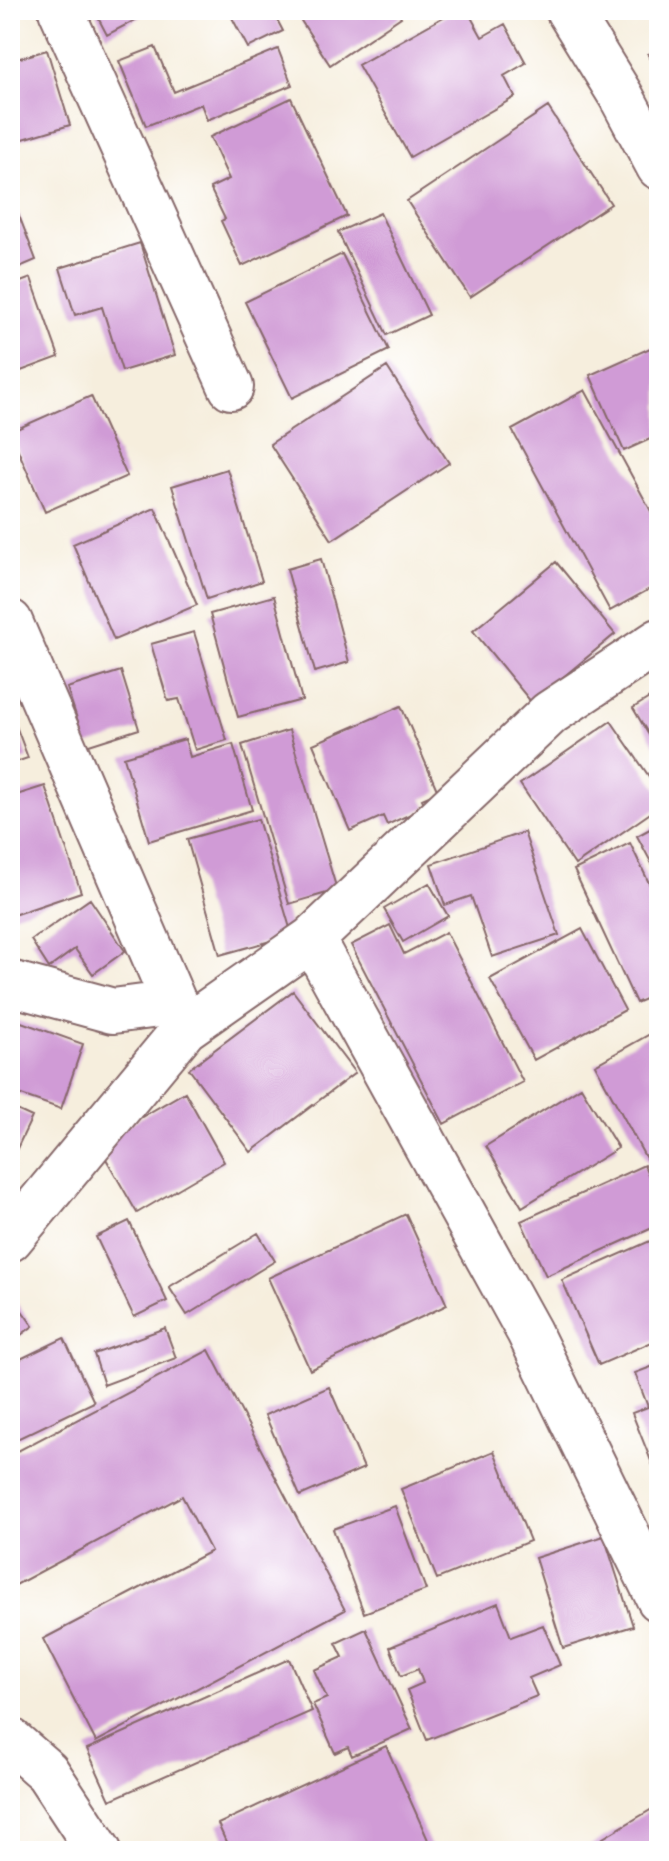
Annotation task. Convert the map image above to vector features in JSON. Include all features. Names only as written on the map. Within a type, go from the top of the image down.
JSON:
[{"type":"street","points":[[61,10],[231,387]]},
{"type":"street","points":[[568,10],[621,96],[659,167]]},
{"type":"street","points":[[10,622],[180,1016]]},
{"type":"street","points":[[10,1239],[180,1016],[312,939],[550,713],[659,641]]},
{"type":"street","points":[[312,939],[529,1332],[659,1599]]},
{"type":"street","points":[[10,983],[113,1011],[180,1016]]},
{"type":"street","points":[[10,1740],[47,1772],[99,1851]]},
{"type":"building","points":[[94,10],[138,10],[141,17],[107,35]]},
{"type":"building","points":[[228,10],[272,10],[283,31],[248,48]]},
{"type":"building","points":[[294,10],[396,10],[401,17],[330,65]]},
{"type":"building","points":[[456,10],[467,10],[482,37],[505,24],[526,63],[504,76],[515,97],[410,157],[358,65]]},
{"type":"building","points":[[155,47],[174,92],[278,49],[292,85],[207,120],[201,104],[146,126],[119,61]]},
{"type":"building","points":[[47,50],[70,125],[10,143],[10,61]]},
{"type":"building","points":[[659,50],[659,81],[648,54]]},
{"type":"building","points":[[291,98],[347,216],[242,266],[210,188],[229,179],[210,137]]},
{"type":"building","points":[[548,107],[611,204],[470,297],[407,201]]},
{"type":"building","points":[[10,192],[36,260],[10,271]]},
{"type":"building","points":[[380,213],[429,315],[387,335],[338,232]]},
{"type":"building","points":[[140,243],[175,355],[122,371],[102,307],[75,315],[60,268]]},
{"type":"building","points":[[342,254],[389,350],[292,398],[245,302]]},
{"type":"building","points":[[31,278],[59,357],[10,375],[10,286]]},
{"type":"building","points":[[659,344],[659,435],[624,451],[590,375]]},
{"type":"building","points":[[387,367],[449,463],[332,540],[270,444]]},
{"type":"building","points":[[585,390],[659,526],[659,584],[610,611],[512,430]]},
{"type":"building","points":[[91,396],[127,476],[45,512],[10,432]]},
{"type":"building","points":[[227,469],[262,581],[207,599],[172,486]]},
{"type":"building","points":[[155,508],[197,605],[114,640],[73,544]]},
{"type":"building","points":[[321,559],[349,662],[315,672],[287,569]]},
{"type":"building","points":[[556,562],[615,634],[532,703],[473,631]]},
{"type":"building","points":[[274,596],[302,700],[238,717],[210,614]]},
{"type":"building","points":[[194,632],[227,740],[195,750],[179,699],[168,701],[151,644]]},
{"type":"building","points":[[121,671],[139,729],[86,746],[67,688]]},
{"type":"building","points":[[659,692],[659,752],[633,708]]},
{"type":"building","points":[[401,706],[438,792],[422,799],[426,807],[387,825],[383,816],[350,831],[313,744]]},
{"type":"building","points":[[10,710],[28,758],[10,764]]},
{"type":"building","points":[[611,721],[659,791],[659,807],[575,865],[520,784]]},
{"type":"building","points":[[289,730],[337,890],[289,904],[242,745]]},
{"type":"building","points":[[185,739],[190,757],[233,744],[252,810],[149,841],[124,757]]},
{"type":"building","points":[[45,786],[81,892],[10,916],[10,797]]},
{"type":"building","points":[[258,819],[292,935],[220,955],[187,839]]},
{"type":"building","points":[[659,824],[659,877],[637,836]]},
{"type":"building","points":[[524,832],[559,935],[492,957],[471,896],[445,905],[431,864]]},
{"type":"building","points":[[630,843],[659,904],[659,993],[636,1003],[574,870]]},
{"type":"building","points":[[429,883],[448,916],[403,942],[384,909]]},
{"type":"building","points":[[90,899],[125,951],[93,974],[75,949],[49,968],[31,940]]},
{"type":"building","points":[[390,925],[404,954],[446,932],[523,1082],[444,1124],[351,945]]},
{"type":"building","points":[[582,929],[625,1010],[534,1060],[490,979]]},
{"type":"building","points":[[293,991],[355,1073],[251,1152],[189,1069]]},
{"type":"building","points":[[10,1018],[83,1044],[61,1109],[10,1091]]},
{"type":"building","points":[[659,1029],[659,1173],[655,1175],[595,1065]]},
{"type":"building","points":[[581,1087],[618,1148],[522,1207],[486,1146]]},
{"type":"building","points":[[185,1092],[224,1162],[137,1213],[97,1143]]},
{"type":"building","points":[[10,1107],[32,1117],[10,1163]]},
{"type":"building","points":[[644,1165],[659,1199],[659,1225],[546,1276],[521,1221]]},
{"type":"building","points":[[406,1214],[447,1305],[310,1370],[268,1278]]},
{"type":"building","points":[[129,1221],[167,1301],[134,1317],[96,1237]]},
{"type":"building","points":[[258,1233],[275,1261],[187,1315],[169,1287]]},
{"type":"building","points":[[659,1237],[659,1339],[599,1365],[562,1280]]},
{"type":"building","points":[[10,1294],[33,1326],[10,1343]]},
{"type":"building","points":[[165,1328],[176,1358],[104,1385],[94,1354]]},
{"type":"building","points":[[64,1338],[94,1402],[13,1441],[10,1434],[10,1364]]},
{"type":"building","points":[[209,1350],[345,1610],[96,1742],[43,1639],[211,1551],[182,1496],[10,1588],[10,1455]]},
{"type":"building","points":[[659,1364],[659,1481],[632,1413],[648,1407],[635,1373]]},
{"type":"building","points":[[329,1387],[364,1468],[300,1496],[265,1415]]},
{"type":"building","points":[[494,1451],[530,1541],[437,1579],[401,1489]]},
{"type":"building","points":[[395,1506],[426,1590],[364,1613],[333,1529]]},
{"type":"building","points":[[604,1536],[633,1626],[563,1648],[535,1558]]},
{"type":"building","points":[[498,1603],[511,1637],[543,1625],[560,1665],[529,1678],[537,1696],[427,1740],[407,1690],[423,1683],[418,1669],[401,1676],[390,1647]]},
{"type":"building","points":[[366,1629],[412,1729],[352,1756],[348,1747],[335,1753],[313,1704],[327,1698],[314,1670],[343,1657],[336,1643]]},
{"type":"building","points":[[289,1659],[312,1711],[110,1800],[87,1749]]},
{"type":"building","points":[[386,1746],[433,1851],[230,1851],[218,1824]]},
{"type":"building","points":[[659,1805],[659,1851],[581,1851]]}]
